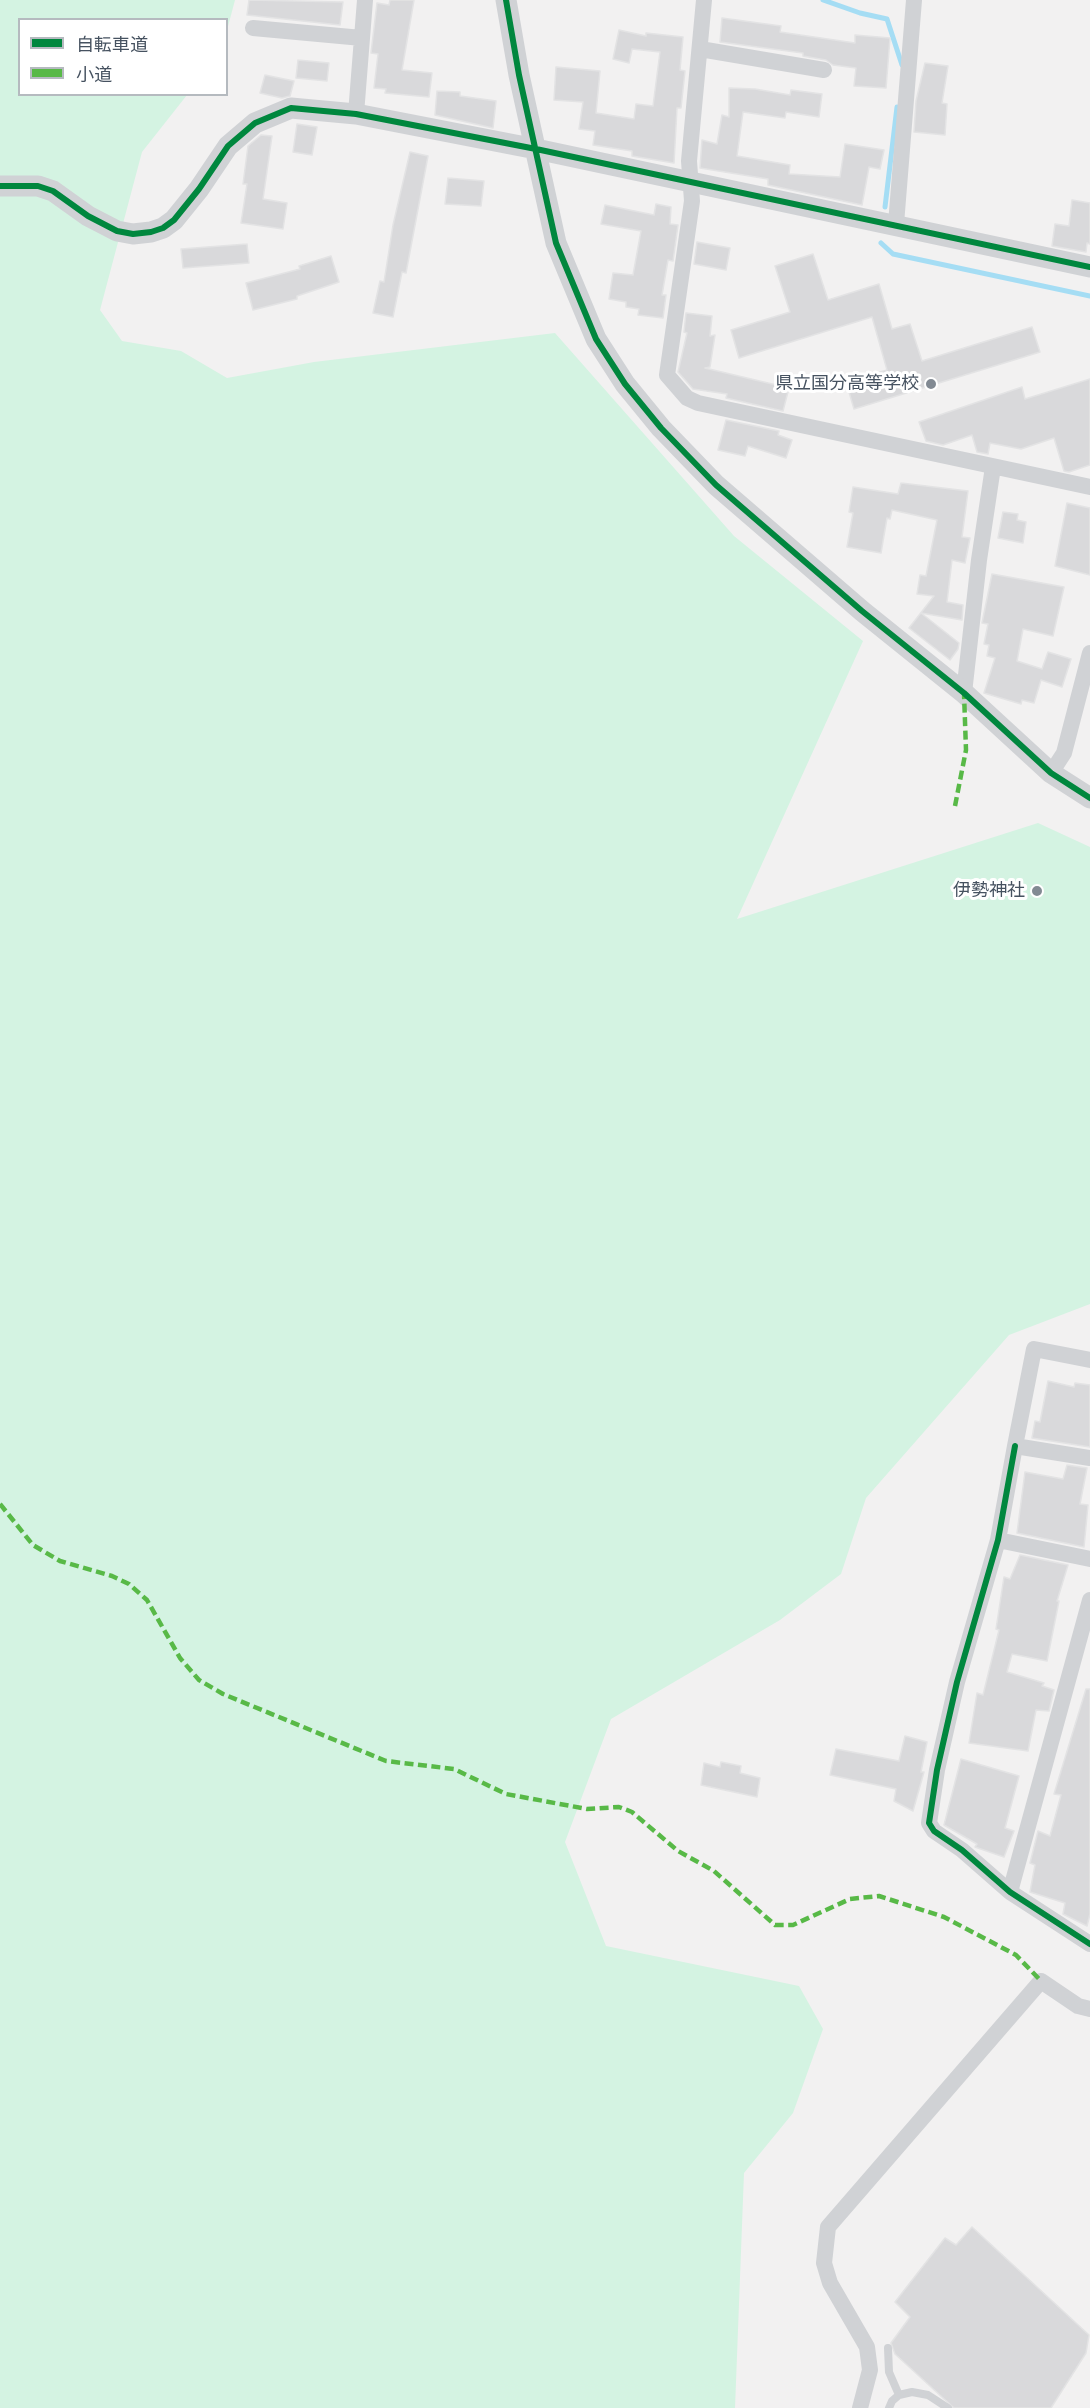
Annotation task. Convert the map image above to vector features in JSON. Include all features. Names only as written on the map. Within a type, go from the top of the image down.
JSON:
[{"type":"street","points":[[356,114],[365,0]]},
{"type":"street","points":[[506,0],[519,75],[556,243],[596,339],[625,384],[661,428],[716,485],[862,611],[964,693],[1051,772],[1090,798]]},
{"type":"street","points":[[704,0],[689,161],[692,201],[667,375],[687,398],[698,403],[1090,487]]},
{"type":"street","points":[[896,224],[914,0]]},
{"type":"street","points":[[254,28],[362,38]]},
{"type":"street","points":[[700,49],[824,70]]},
{"type":"street","points":[[0,186],[38,186],[53,191],[88,216],[117,231],[134,234],[151,232],[163,228],[174,220],[228,146],[255,123],[291,108],[356,114],[536,149],[1090,267]]},
{"type":"street","points":[[964,693],[978,560],[993,467]]},
{"type":"street","points":[[1051,772],[1064,753],[1090,653]]},
{"type":"street","points":[[1090,1360],[1034,1349],[998,1540],[957,1682],[936,1770],[929,1823],[934,1831],[962,1850],[1010,1892],[1090,1944]]},
{"type":"street","points":[[1015,1446],[1090,1458]]},
{"type":"street","points":[[998,1540],[1090,1559]]},
{"type":"street","points":[[1010,1892],[1090,1600]]},
{"type":"street","points":[[860,2408],[870,2370],[867,2347],[830,2283],[824,2263],[828,2227],[1041,1981],[1078,2006],[1090,2009]]},
{"type":"lane","points":[[888,2348],[889,2372],[899,2395]]},
{"type":"lane","points":[[889,2408],[892,2401],[899,2395],[912,2392],[928,2395],[948,2408]]},
{"type":"green space","points":[[0,0],[235,0],[228,26],[228,18],[18,18],[18,96],[186,96],[142,152],[100,310],[122,341],[181,351],[227,378],[314,362],[555,333],[734,536],[863,641],[737,919],[1038,823],[1090,847],[1090,1304],[1009,1335],[866,1498],[841,1574],[780,1620],[611,1719],[565,1842],[606,1946],[799,1986],[823,2029],[793,2113],[744,2173],[735,2408],[0,2408]]},
{"type":"building","points":[[249,0],[343,2],[340,25],[247,15]]},
{"type":"building","points":[[390,0],[414,0],[402,70],[432,73],[429,97],[385,93],[386,89],[374,88],[378,54],[371,53],[377,3],[389,5]]},
{"type":"building","points":[[722,18],[781,26],[780,32],[855,43],[855,35],[890,38],[886,88],[854,86],[856,68],[833,65],[826,60],[803,56],[803,53],[720,42]]},
{"type":"building","points":[[619,30],[646,36],[646,33],[683,37],[680,70],[685,71],[681,108],[677,108],[674,163],[632,156],[632,151],[593,145],[595,131],[579,129],[583,102],[554,100],[556,67],[600,71],[596,113],[634,119],[636,104],[653,106],[660,52],[632,49],[629,63],[613,59]]},
{"type":"building","points":[[298,60],[329,63],[327,81],[296,78]]},
{"type":"building","points":[[925,63],[948,66],[942,103],[947,104],[945,135],[914,132],[916,101]]},
{"type":"building","points":[[265,75],[294,81],[290,96],[282,98],[260,93]]},
{"type":"building","points":[[729,88],[755,89],[790,95],[791,90],[822,94],[819,117],[786,112],[785,118],[743,112],[737,156],[790,165],[789,174],[840,177],[845,144],[884,150],[880,169],[869,167],[862,205],[768,185],[768,179],[700,168],[702,140],[717,144],[722,115],[729,117]]},
{"type":"building","points":[[437,91],[460,92],[460,96],[496,101],[493,128],[435,115]]},
{"type":"building","points":[[297,124],[317,127],[312,155],[293,152]]},
{"type":"building","points":[[261,135],[272,136],[263,199],[287,203],[283,229],[241,223],[247,184],[243,184],[248,146]]},
{"type":"building","points":[[410,152],[428,156],[406,273],[402,272],[393,317],[373,313],[380,281],[384,282],[393,225]]},
{"type":"building","points":[[448,178],[484,181],[481,206],[445,204]]},
{"type":"building","points":[[1072,200],[1090,203],[1090,244],[1087,243],[1086,252],[1052,246],[1055,224],[1069,226]]},
{"type":"building","points":[[656,204],[671,207],[670,224],[678,225],[673,261],[668,260],[662,295],[666,295],[663,318],[638,315],[639,309],[626,307],[626,302],[609,299],[613,273],[633,275],[641,231],[601,224],[605,205],[654,215]]},
{"type":"building","points":[[697,242],[730,248],[726,270],[694,264]]},
{"type":"building","points":[[247,244],[249,263],[183,268],[181,249]]},
{"type":"building","points":[[813,254],[828,300],[879,284],[892,329],[910,324],[922,361],[1032,327],[1040,352],[854,409],[846,382],[887,370],[872,317],[739,358],[731,330],[790,312],[775,266]]},
{"type":"building","points":[[331,256],[339,282],[297,296],[297,299],[253,310],[246,283],[300,269],[299,266]]},
{"type":"building","points":[[686,313],[712,316],[710,336],[715,335],[710,367],[705,368],[789,388],[783,411],[726,398],[727,394],[693,389],[678,372],[687,333],[684,332]]},
{"type":"building","points":[[1090,379],[1090,465],[1069,472],[1064,471],[1054,438],[1021,449],[990,443],[988,454],[977,452],[972,435],[943,445],[926,441],[919,422],[1022,387],[1025,399]]},
{"type":"building","points":[[726,420],[779,431],[778,435],[792,440],[786,458],[748,446],[745,456],[718,450]]},
{"type":"building","points":[[901,483],[968,491],[962,537],[970,538],[965,563],[952,560],[947,602],[963,605],[962,620],[921,613],[959,643],[958,649],[950,660],[909,628],[934,596],[917,594],[920,575],[926,576],[937,520],[892,510],[890,519],[887,518],[881,553],[847,547],[853,513],[849,512],[853,487],[898,494]]},
{"type":"building","points":[[1067,503],[1090,508],[1090,575],[1055,566]]},
{"type":"building","points":[[1003,512],[1018,514],[1017,520],[1026,522],[1023,543],[998,538]]},
{"type":"building","points":[[992,574],[1064,587],[1053,636],[1023,629],[1017,661],[1042,669],[1048,652],[1071,659],[1062,687],[1041,680],[1034,703],[1022,700],[1021,704],[984,693],[995,658],[987,656],[989,645],[984,644],[988,624],[982,623]]},
{"type":"building","points":[[1048,1381],[1074,1387],[1075,1383],[1090,1385],[1090,1447],[1032,1438],[1035,1421],[1040,1422]]},
{"type":"building","points":[[1067,1465],[1087,1468],[1080,1504],[1088,1505],[1084,1547],[1017,1533],[1025,1472],[1063,1479]]},
{"type":"building","points":[[1020,1555],[1068,1565],[1057,1601],[1059,1601],[1047,1661],[1012,1654],[1007,1672],[1044,1683],[1042,1686],[1054,1690],[1049,1711],[1036,1710],[1028,1751],[969,1743],[977,1693],[983,1695],[999,1630],[996,1629],[1004,1577],[1010,1579]]},
{"type":"building","points":[[1086,1689],[1090,1689],[1090,1914],[1087,1926],[1063,1914],[1065,1903],[1030,1892],[1035,1865],[1030,1863],[1038,1831],[1050,1836],[1061,1795],[1054,1794]]},
{"type":"building","points":[[905,1736],[927,1742],[921,1772],[924,1772],[913,1811],[894,1801],[896,1789],[830,1775],[836,1749],[899,1761]]},
{"type":"building","points":[[961,1759],[1019,1776],[1005,1828],[1014,1831],[1004,1857],[975,1847],[977,1844],[944,1825]]},
{"type":"building","points":[[721,1762],[741,1766],[740,1773],[760,1778],[757,1797],[701,1785],[704,1763],[720,1767]]},
{"type":"building","points":[[972,2227],[1089,2335],[1086,2353],[1051,2408],[954,2408],[895,2354],[891,2343],[910,2317],[895,2302],[945,2238],[956,2245]]},
{"type":"waterway","points":[[823,0],[860,13],[887,19],[902,65]]},
{"type":"waterway","points":[[885,207],[897,107]]},
{"type":"waterway","points":[[881,243],[893,254],[1090,296]]},
{"type":"marked path","points":[[955,806],[966,750],[964,693]]},
{"type":"marked path","points":[[0,1504],[33,1545],[60,1561],[112,1576],[129,1584],[147,1600],[180,1658],[199,1680],[223,1694],[386,1761],[454,1769],[506,1794],[587,1809],[619,1807],[632,1812],[678,1851],[714,1871],[775,1925],[793,1925],[850,1899],[879,1896],[944,1917],[1016,1955],[1041,1981]]},
{"type":"cycle path","points":[[506,0],[519,75],[556,243],[596,339],[625,384],[661,428],[716,485],[862,611],[964,693],[1051,773],[1090,798]]},
{"type":"cycle path","points":[[0,186],[38,186],[53,191],[88,216],[117,231],[133,234],[151,232],[163,228],[174,220],[199,189],[228,146],[255,123],[291,108],[356,114],[536,149],[1090,267]]},
{"type":"cycle path","points":[[1015,1446],[998,1540],[957,1682],[937,1770],[929,1823],[934,1831],[962,1850],[1010,1892],[1090,1944]]},
{"type":"place","name":"県立国分高等学校","points":[[931,384]]},
{"type":"place","name":"伊勢神社","points":[[1037,891]]}]
